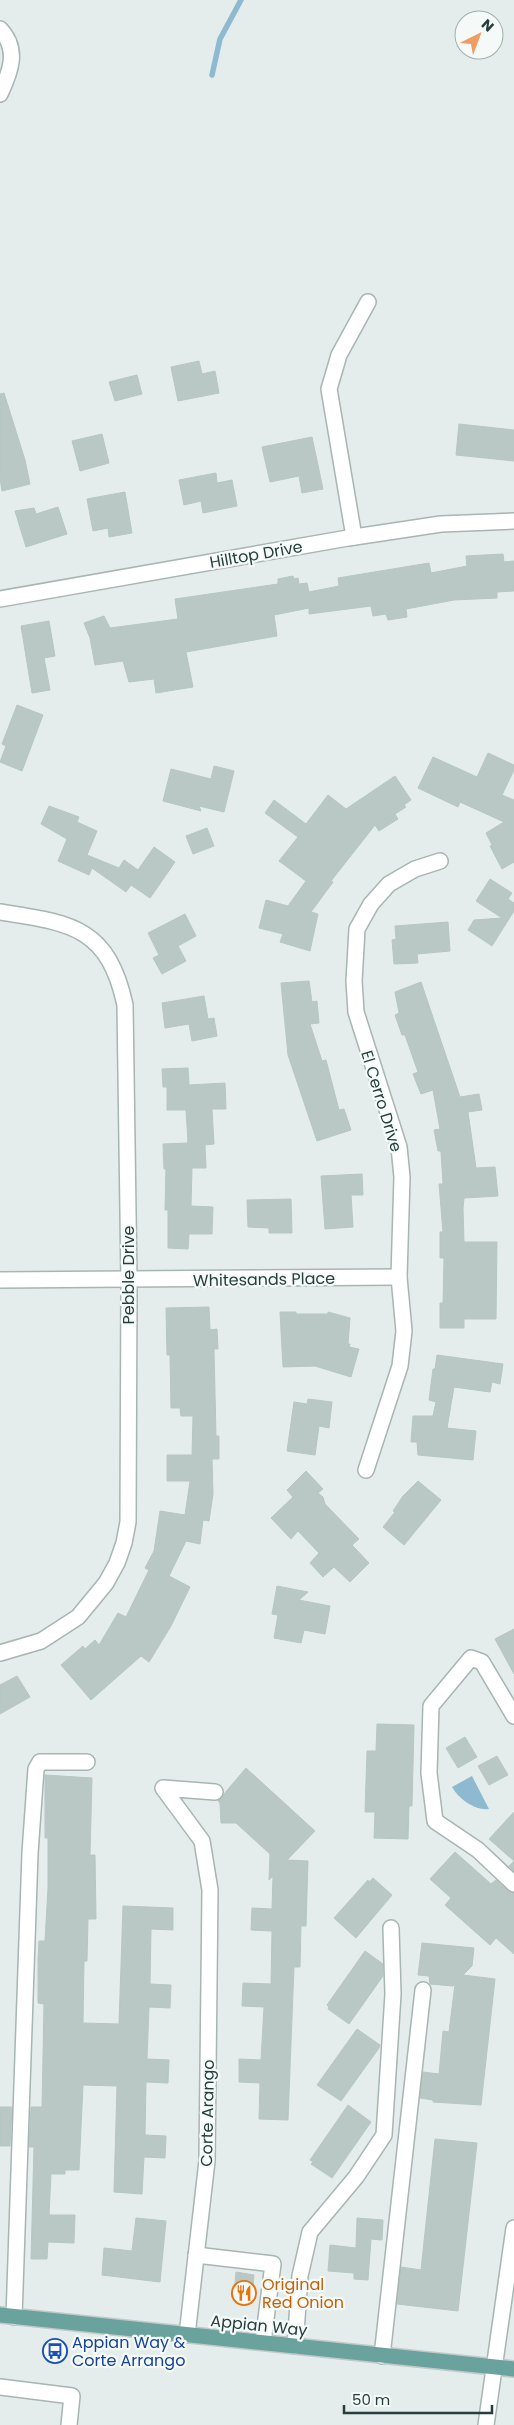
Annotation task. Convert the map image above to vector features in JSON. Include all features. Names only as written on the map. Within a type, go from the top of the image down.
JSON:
[{"type":"main road","name":"Appian Way","points":[[7,2316],[514,2369]]},
{"type":"street","points":[[0,29],[7,36],[12,53],[10,72],[0,94]]},
{"type":"street","points":[[354,537],[329,389],[339,355],[368,302]]},
{"type":"street","name":"Hilltop Drive","points":[[0,599],[354,537],[441,524],[514,521]]},
{"type":"street","name":"El Cerro Drive","points":[[366,1470],[400,1366],[404,1331],[399,1277],[402,1177],[399,1147],[356,1012],[354,981],[357,929],[371,904],[390,884],[415,869],[440,861]]},
{"type":"street","name":"Pebble Drive","points":[[0,912],[65,924],[83,931],[99,946],[113,964],[120,983],[125,1005],[129,1281],[128,1522],[117,1563],[97,1595],[78,1617],[41,1641],[0,1653]]},
{"type":"street","name":"Whitesands Place","points":[[0,1280],[129,1281],[399,1277]]},
{"type":"street","points":[[514,1716],[482,1662],[471,1658],[431,1706],[428,1773],[435,1821],[478,1850],[514,1884]]},
{"type":"street","points":[[7,2316],[30,1853],[36,1769],[40,1762],[87,1762]]},
{"type":"street","name":"Corte Arango","points":[[187,2335],[207,2161],[210,1890],[202,1841],[163,1788],[215,1792]]},
{"type":"street","points":[[295,2346],[300,2276],[310,2232],[356,2177],[384,2135],[393,1994],[391,1928]]},
{"type":"street","points":[[382,2356],[423,1990]]},
{"type":"street","points":[[486,2425],[514,2228]]},
{"type":"street","points":[[196,2255],[273,2264],[263,2342]]},
{"type":"street","points":[[0,2387],[72,2396],[69,2425]]},
{"type":"water","points":[[472,1776],[489,1809],[473,1806],[459,1796],[452,1787]]},
{"type":"building","points":[[199,361],[202,374],[215,371],[219,393],[178,401],[171,367]]},
{"type":"building","points":[[137,375],[142,394],[115,401],[109,382]]},
{"type":"building","points":[[4,393],[25,460],[30,484],[2,491],[0,478],[0,394]]},
{"type":"building","points":[[459,424],[514,430],[514,461],[456,455]]},
{"type":"building","points":[[102,434],[109,463],[80,471],[72,441]]},
{"type":"building","points":[[312,437],[323,489],[302,493],[299,476],[270,482],[262,447]]},
{"type":"building","points":[[216,473],[217,483],[232,480],[237,506],[203,513],[201,501],[184,505],[179,480]]},
{"type":"building","points":[[125,492],[132,533],[109,537],[108,528],[93,531],[87,499]]},
{"type":"building","points":[[58,507],[67,534],[26,547],[15,511],[34,508],[36,514]]},
{"type":"building","points":[[503,554],[504,562],[514,561],[514,591],[497,592],[497,598],[454,600],[406,609],[407,617],[388,620],[386,614],[373,616],[371,606],[309,614],[309,608],[274,615],[277,636],[186,652],[193,687],[156,693],[154,679],[129,682],[123,661],[95,665],[90,638],[84,623],[104,616],[110,628],[178,619],[175,599],[278,584],[278,579],[293,576],[294,579],[298,578],[299,584],[307,583],[309,592],[339,586],[338,578],[429,563],[431,573],[467,566],[466,556]]},
{"type":"building","points":[[49,621],[55,656],[44,658],[50,690],[32,693],[21,626]]},
{"type":"building","points":[[17,705],[43,715],[22,771],[0,762],[6,746],[2,744]]},
{"type":"building","points":[[488,753],[514,765],[514,770],[502,795],[514,800],[514,862],[502,869],[490,846],[492,845],[486,833],[504,822],[460,802],[458,807],[418,788],[433,757],[477,777]]},
{"type":"building","points":[[214,766],[234,771],[224,812],[199,806],[201,811],[163,801],[171,769],[211,779]]},
{"type":"building","points":[[395,776],[411,800],[404,805],[406,807],[395,814],[398,819],[379,831],[375,825],[331,881],[333,882],[311,912],[318,914],[310,951],[280,942],[283,934],[259,928],[266,900],[288,906],[306,881],[279,861],[298,837],[265,813],[274,800],[306,824],[328,795],[346,809]]},
{"type":"building","points":[[49,806],[79,817],[77,822],[97,831],[87,855],[119,868],[124,860],[138,870],[154,847],[175,862],[150,898],[131,885],[126,892],[92,868],[89,875],[58,861],[67,839],[41,824]]},
{"type":"building","points":[[207,828],[214,846],[193,854],[186,836]]},
{"type":"building","points":[[490,879],[512,893],[508,899],[514,903],[514,911],[492,946],[468,930],[474,920],[502,918],[476,901]]},
{"type":"building","points":[[185,914],[196,936],[178,946],[186,961],[162,974],[153,958],[159,955],[148,933]]},
{"type":"building","points":[[448,922],[450,951],[417,954],[418,963],[394,964],[392,940],[396,939],[395,926]]},
{"type":"building","points":[[309,981],[312,1002],[317,1001],[319,1023],[310,1024],[322,1061],[326,1060],[339,1110],[344,1109],[351,1130],[317,1141],[288,1055],[281,983]]},
{"type":"building","points":[[421,982],[460,1097],[479,1094],[482,1110],[468,1112],[476,1168],[495,1167],[498,1196],[464,1198],[463,1208],[464,1242],[497,1242],[496,1319],[464,1319],[464,1328],[440,1328],[440,1303],[443,1303],[444,1258],[440,1258],[440,1232],[443,1232],[439,1184],[443,1184],[441,1151],[438,1151],[434,1130],[440,1129],[433,1090],[421,1094],[413,1074],[418,1072],[405,1035],[402,1035],[395,1015],[399,1013],[395,992]]},
{"type":"building","points":[[204,996],[208,1019],[214,1018],[217,1036],[192,1041],[189,1024],[165,1028],[162,1003]]},
{"type":"building","points":[[188,1068],[189,1085],[225,1083],[226,1109],[212,1109],[214,1144],[205,1145],[206,1168],[192,1168],[191,1206],[213,1207],[212,1234],[189,1234],[188,1249],[168,1248],[168,1210],[165,1210],[166,1169],[164,1169],[163,1144],[188,1143],[186,1110],[167,1110],[167,1087],[163,1087],[162,1069]]},
{"type":"building","points":[[362,1174],[363,1195],[351,1195],[353,1227],[325,1229],[321,1176]]},
{"type":"building","points":[[291,1199],[292,1233],[269,1233],[269,1228],[248,1227],[247,1200]]},
{"type":"building","points":[[209,1307],[210,1330],[217,1329],[218,1349],[214,1349],[216,1436],[219,1436],[219,1459],[212,1459],[213,1494],[209,1521],[203,1520],[200,1544],[186,1541],[169,1576],[190,1587],[171,1626],[149,1662],[141,1656],[91,1700],[61,1665],[83,1646],[85,1649],[95,1640],[99,1645],[118,1613],[126,1617],[149,1570],[145,1568],[154,1551],[160,1511],[185,1515],[190,1481],[167,1481],[167,1455],[192,1455],[193,1416],[181,1416],[180,1408],[171,1408],[170,1355],[167,1355],[166,1308]]},
{"type":"building","points":[[280,1312],[328,1314],[328,1312],[350,1318],[348,1344],[350,1344],[349,1347],[359,1349],[351,1377],[315,1366],[283,1367]]},
{"type":"building","points":[[437,1355],[503,1364],[500,1384],[492,1382],[490,1392],[454,1387],[447,1428],[476,1431],[473,1460],[418,1455],[417,1442],[411,1442],[413,1416],[433,1416],[436,1402],[429,1400]]},
{"type":"building","points":[[308,1399],[332,1402],[329,1428],[319,1426],[315,1455],[287,1451],[294,1402],[307,1404]]},
{"type":"building","points":[[306,1471],[323,1489],[318,1493],[323,1497],[325,1504],[359,1539],[352,1545],[369,1563],[350,1582],[334,1567],[323,1577],[310,1563],[319,1553],[298,1531],[291,1539],[271,1518],[293,1497],[287,1490]]},
{"type":"building","points":[[418,1481],[441,1500],[404,1545],[383,1527],[395,1512],[393,1511],[403,1496]]},
{"type":"building","points":[[277,1586],[308,1592],[299,1600],[330,1606],[325,1634],[304,1630],[301,1643],[274,1638],[278,1615],[272,1614]]},
{"type":"building","points":[[514,1629],[514,1674],[495,1639]]},
{"type":"building","points":[[17,1676],[30,1697],[0,1714],[0,1685]]},
{"type":"building","points":[[377,1724],[414,1725],[412,1806],[409,1806],[408,1839],[374,1838],[375,1812],[365,1812],[367,1751],[376,1751]]},
{"type":"building","points":[[465,1737],[477,1757],[458,1768],[446,1748]]},
{"type":"building","points":[[497,1756],[508,1775],[489,1785],[478,1766]]},
{"type":"building","points":[[246,1768],[315,1831],[287,1860],[308,1861],[306,1926],[301,1926],[300,1967],[294,1967],[288,2120],[259,2119],[260,2083],[239,2082],[239,2059],[261,2060],[264,2007],[242,2006],[243,1983],[271,1984],[272,1931],[251,1930],[252,1908],[272,1909],[273,1876],[269,1880],[270,1854],[236,1823],[221,1823],[220,1803],[218,1801]]},
{"type":"building","points":[[45,1775],[92,1778],[90,1855],[95,1855],[96,1919],[88,1919],[87,1961],[84,1961],[83,2023],[119,2024],[123,1906],[173,1908],[173,1930],[151,1929],[150,1984],[171,1985],[170,2008],[149,2007],[147,2059],[169,2060],[168,2083],[146,2082],[145,2135],[166,2136],[165,2158],[144,2157],[142,2194],[114,2192],[117,2086],[83,2085],[79,2170],[65,2170],[65,2174],[51,2174],[49,2215],[75,2215],[74,2243],[48,2242],[47,2259],[31,2259],[34,2147],[29,2147],[31,2107],[42,2107],[44,2004],[38,2003],[38,1960],[39,1941],[45,1941],[48,1888],[48,1838],[45,1838]]},
{"type":"building","points":[[514,1812],[514,1861],[489,1839]]},
{"type":"building","points":[[455,1852],[491,1884],[496,1880],[508,1891],[514,1893],[514,1954],[496,1938],[490,1945],[445,1905],[451,1898],[430,1879]]},
{"type":"building","points":[[514,1861],[514,1871],[509,1866]]},
{"type":"building","points":[[373,1878],[392,1895],[356,1938],[334,1918],[368,1880],[369,1882]]},
{"type":"building","points":[[422,1943],[474,1948],[472,1966],[463,1975],[495,1979],[481,2105],[433,2102],[433,2100],[420,2098],[423,2072],[439,2074],[443,2031],[449,2032],[455,1984],[453,1986],[430,1984],[429,1976],[418,1975]]},
{"type":"building","points":[[365,1951],[383,1964],[383,1976],[349,2024],[328,2009],[327,2005]]},
{"type":"building","points":[[357,2029],[380,2045],[341,2101],[317,2085]]},
{"type":"building","points":[[348,2105],[371,2122],[332,2178],[311,2164],[313,2162],[310,2160]]},
{"type":"building","points":[[0,2107],[12,2107],[10,2146],[0,2146]]},
{"type":"building","points":[[435,2139],[477,2143],[458,2311],[397,2304],[401,2267],[421,2270]]},
{"type":"building","points":[[136,2218],[166,2221],[160,2282],[102,2275],[104,2248],[132,2251]]},
{"type":"building","points":[[357,2218],[383,2220],[382,2240],[371,2239],[368,2280],[354,2279],[354,2273],[328,2271],[330,2245],[356,2248]]},
{"type":"building","points":[[236,2272],[254,2275],[252,2297],[234,2295]]},
{"type":"waterway","points":[[212,75],[220,39],[241,0]]},
{"type":"place","name":"Original Red Onion","points":[[244,2293]]},
{"type":"place","name":"Appian Way & Corte Arrango","points":[[55,2351]]}]
